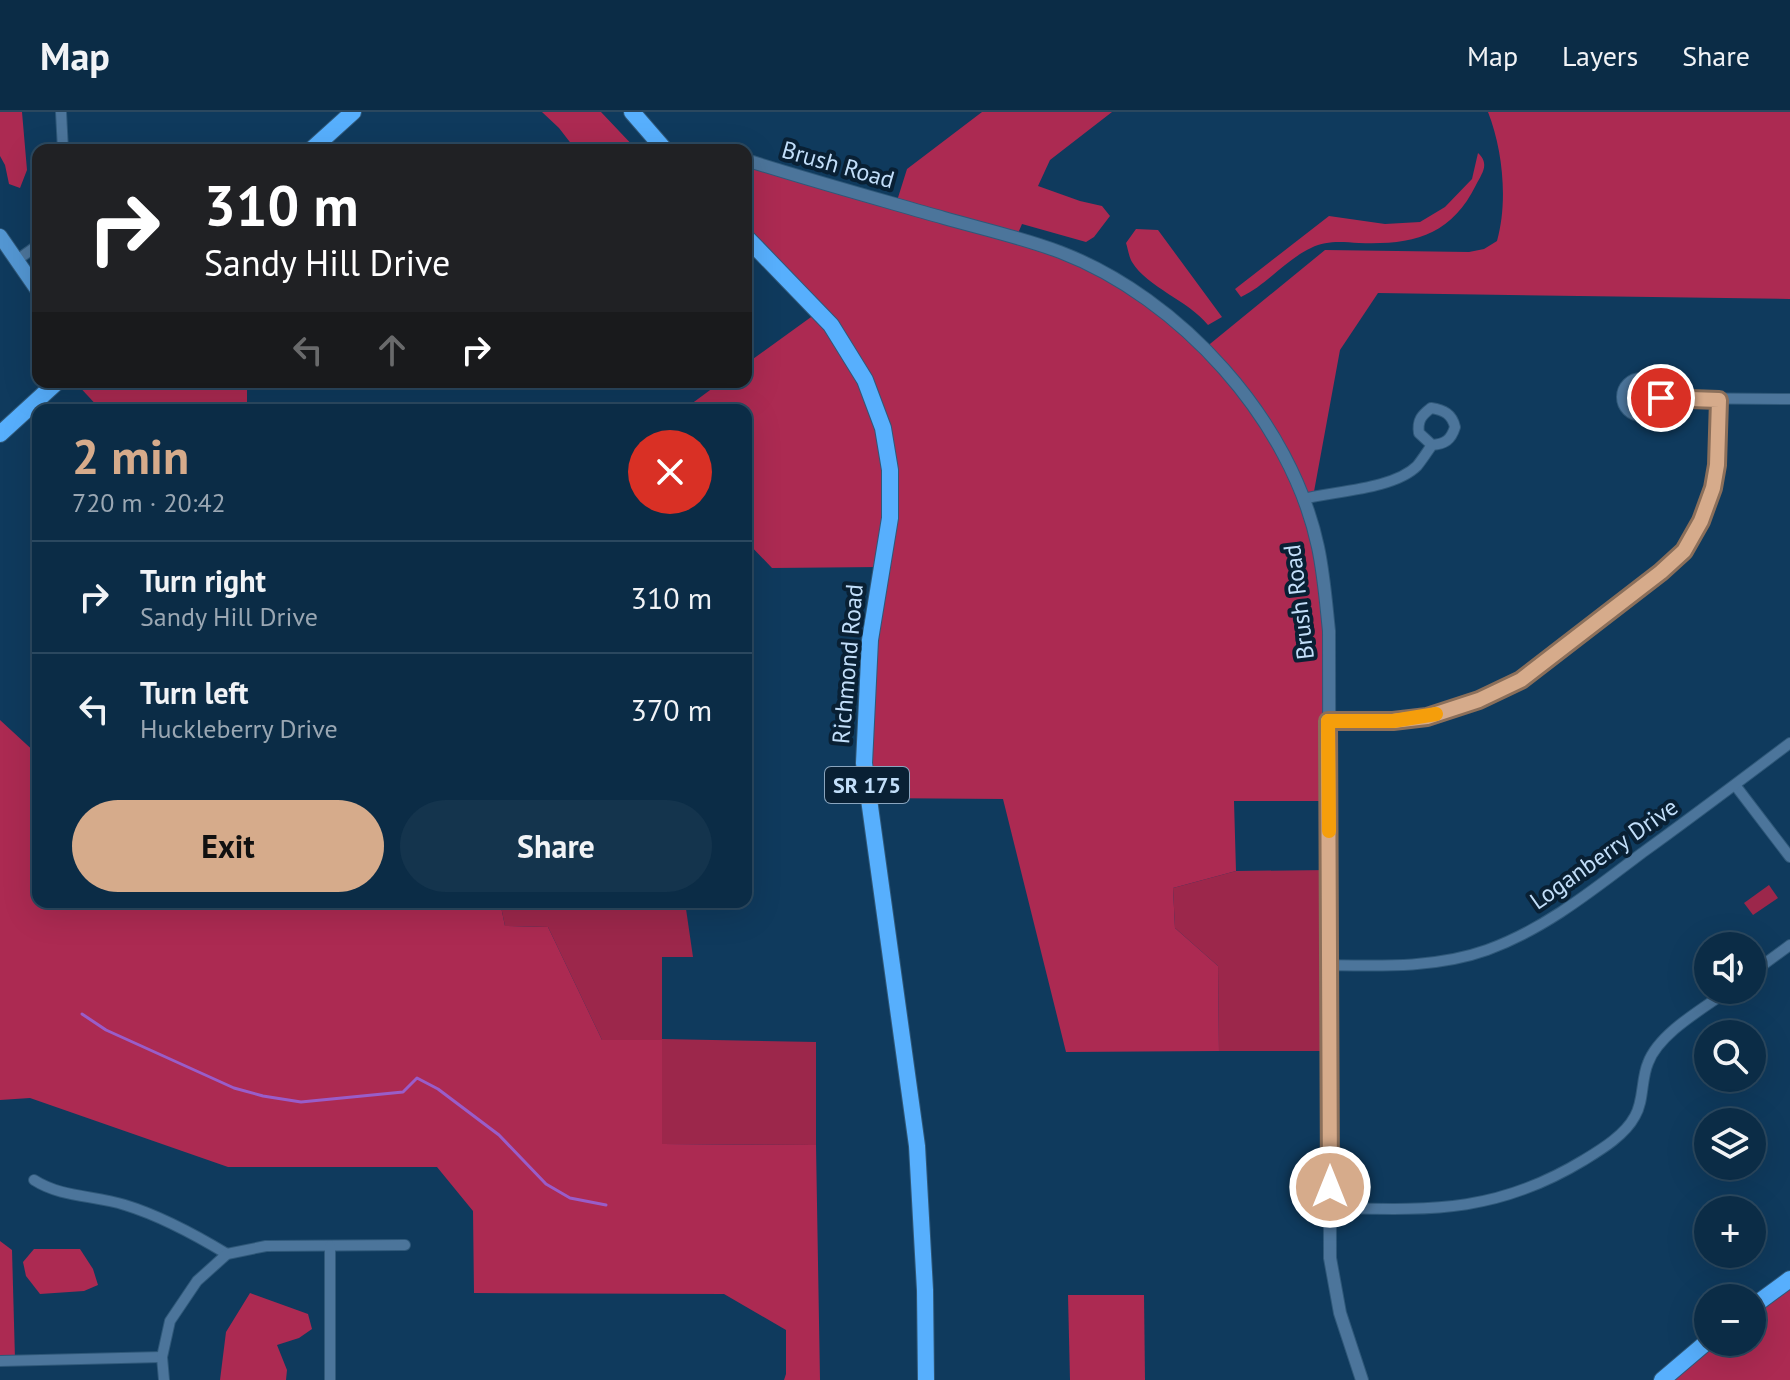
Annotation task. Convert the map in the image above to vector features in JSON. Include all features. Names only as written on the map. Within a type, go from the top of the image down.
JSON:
[{"type":"main road","points":[[318,144],[353,112]]},
{"type":"main road","points":[[632,112],[660,144]]},
{"type":"main road","points":[[0,236],[32,282]]},
{"type":"main road","name":"Richmond Road","points":[[752,243],[831,325],[865,380],[883,428],[888,456],[890,518],[870,640],[864,763],[917,1146],[925,1290],[926,1380]]},
{"type":"main road","points":[[33,404],[50,388]]},
{"type":"main road","points":[[0,434],[32,405]]},
{"type":"main road","points":[[1766,1297],[1790,1279]]},
{"type":"main road","points":[[1662,1380],[1694,1353]]},
{"type":"street","points":[[61,112],[63,144]]},
{"type":"street","name":"Brush Road","points":[[752,162],[1062,253],[1132,287],[1205,348],[1235,381],[1277,445],[1303,499],[1318,545],[1329,631],[1330,1258],[1340,1313],[1362,1380]]},
{"type":"street","points":[[17,260],[32,249]]},
{"type":"street","points":[[1661,398],[1790,399]]},
{"type":"street","points":[[1328,721],[1393,721],[1427,717],[1479,700],[1521,680],[1661,572],[1684,551],[1701,521],[1713,488],[1717,465],[1719,400]]},
{"type":"street","points":[[1303,499],[1389,481],[1416,466],[1432,445]]},
{"type":"street","name":"Loganberry Drive","points":[[1329,965],[1393,966],[1443,961],[1486,951],[1532,930],[1574,905],[1790,743]]},
{"type":"street","points":[[1735,785],[1790,857]]},
{"type":"street","points":[[1766,963],[1790,945]]},
{"type":"street","points":[[1330,1208],[1438,1209],[1483,1203],[1525,1190],[1561,1174],[1623,1131],[1636,1116],[1650,1056],[1662,1040],[1710,1004]]},
{"type":"street","points":[[34,1180],[49,1190],[123,1204],[184,1228],[227,1254]]},
{"type":"street","points":[[164,1380],[162,1357],[170,1321],[197,1281],[227,1254],[266,1246],[405,1245]]},
{"type":"street","points":[[330,1246],[330,1380]]},
{"type":"street","points":[[0,1361],[162,1357]]},
{"type":"shaded area","points":[[0,112],[22,112],[27,170],[20,188],[9,184],[0,156]]},
{"type":"shaded area","points":[[542,112],[601,112],[631,144],[571,144]]},
{"type":"shaded area","points":[[982,112],[1112,112],[1050,160],[1038,186],[1102,206],[1110,216],[1094,237],[1086,242],[1022,224],[1016,238],[1132,287],[1205,348],[1325,250],[1469,252],[1484,249],[1497,241],[1502,210],[1502,176],[1488,112],[1790,112],[1790,299],[1378,293],[1340,350],[1313,497],[1304,499],[1325,583],[1329,801],[1234,801],[1236,871],[1173,888],[1175,928],[1218,966],[1219,1051],[1066,1052],[1003,799],[869,798],[881,567],[772,568],[752,547],[752,404],[691,404],[713,388],[752,388],[752,360],[818,312],[752,243],[752,162],[896,204],[907,169]]},
{"type":"shaded area","points":[[1478,153],[1484,161],[1484,169],[1466,202],[1455,216],[1428,234],[1396,242],[1317,245],[1241,297],[1235,289],[1329,216],[1385,224],[1420,222],[1445,207],[1472,179]]},
{"type":"shaded area","points":[[1136,229],[1158,230],[1222,317],[1208,325],[1139,271],[1131,260],[1126,243]]},
{"type":"shaded area","points":[[81,388],[247,388],[247,404],[95,404]]},
{"type":"shaded area","points":[[0,720],[32,749],[32,908],[501,908],[505,926],[548,927],[602,1040],[662,1040],[662,1144],[816,1145],[820,1380],[784,1380],[786,1330],[724,1294],[474,1293],[473,1211],[437,1167],[228,1167],[30,1098],[0,1100]]},
{"type":"shaded area","points":[[1329,870],[1329,1051],[1219,1051],[1218,966],[1175,928],[1173,888],[1236,871]]},
{"type":"shaded area","points":[[1769,885],[1778,898],[1753,915],[1744,903]]},
{"type":"shaded area","points":[[501,908],[686,908],[693,957],[662,957],[662,1039],[816,1042],[816,1145],[662,1144],[661,1040],[602,1040],[548,927],[505,926]]},
{"type":"shaded area","points":[[0,1241],[12,1250],[15,1359],[0,1361]]},
{"type":"shaded area","points":[[34,1249],[80,1249],[93,1269],[98,1285],[84,1291],[40,1294],[26,1276],[23,1262]]},
{"type":"shaded area","points":[[1790,1279],[1790,1380],[1662,1380],[1694,1354],[1694,1356],[1766,1356],[1766,1297]]},
{"type":"shaded area","points":[[250,1293],[308,1314],[312,1329],[299,1338],[277,1345],[287,1370],[286,1380],[220,1380],[226,1332]]},
{"type":"shaded area","points":[[1068,1295],[1144,1295],[1145,1380],[1070,1380]]},
{"type":"waterway","points":[[82,1014],[106,1030],[234,1088],[263,1096],[301,1102],[403,1092],[417,1078],[438,1089],[499,1135],[546,1184],[570,1198],[606,1205]]},
{"type":"slow traffic","points":[[1329,831],[1328,721],[1393,721],[1436,714]]},
{"type":"route","points":[[1330,1187],[1328,721],[1393,721],[1427,717],[1479,700],[1521,680],[1684,551],[1701,521],[1713,488],[1717,465],[1719,400],[1661,398]]}]
